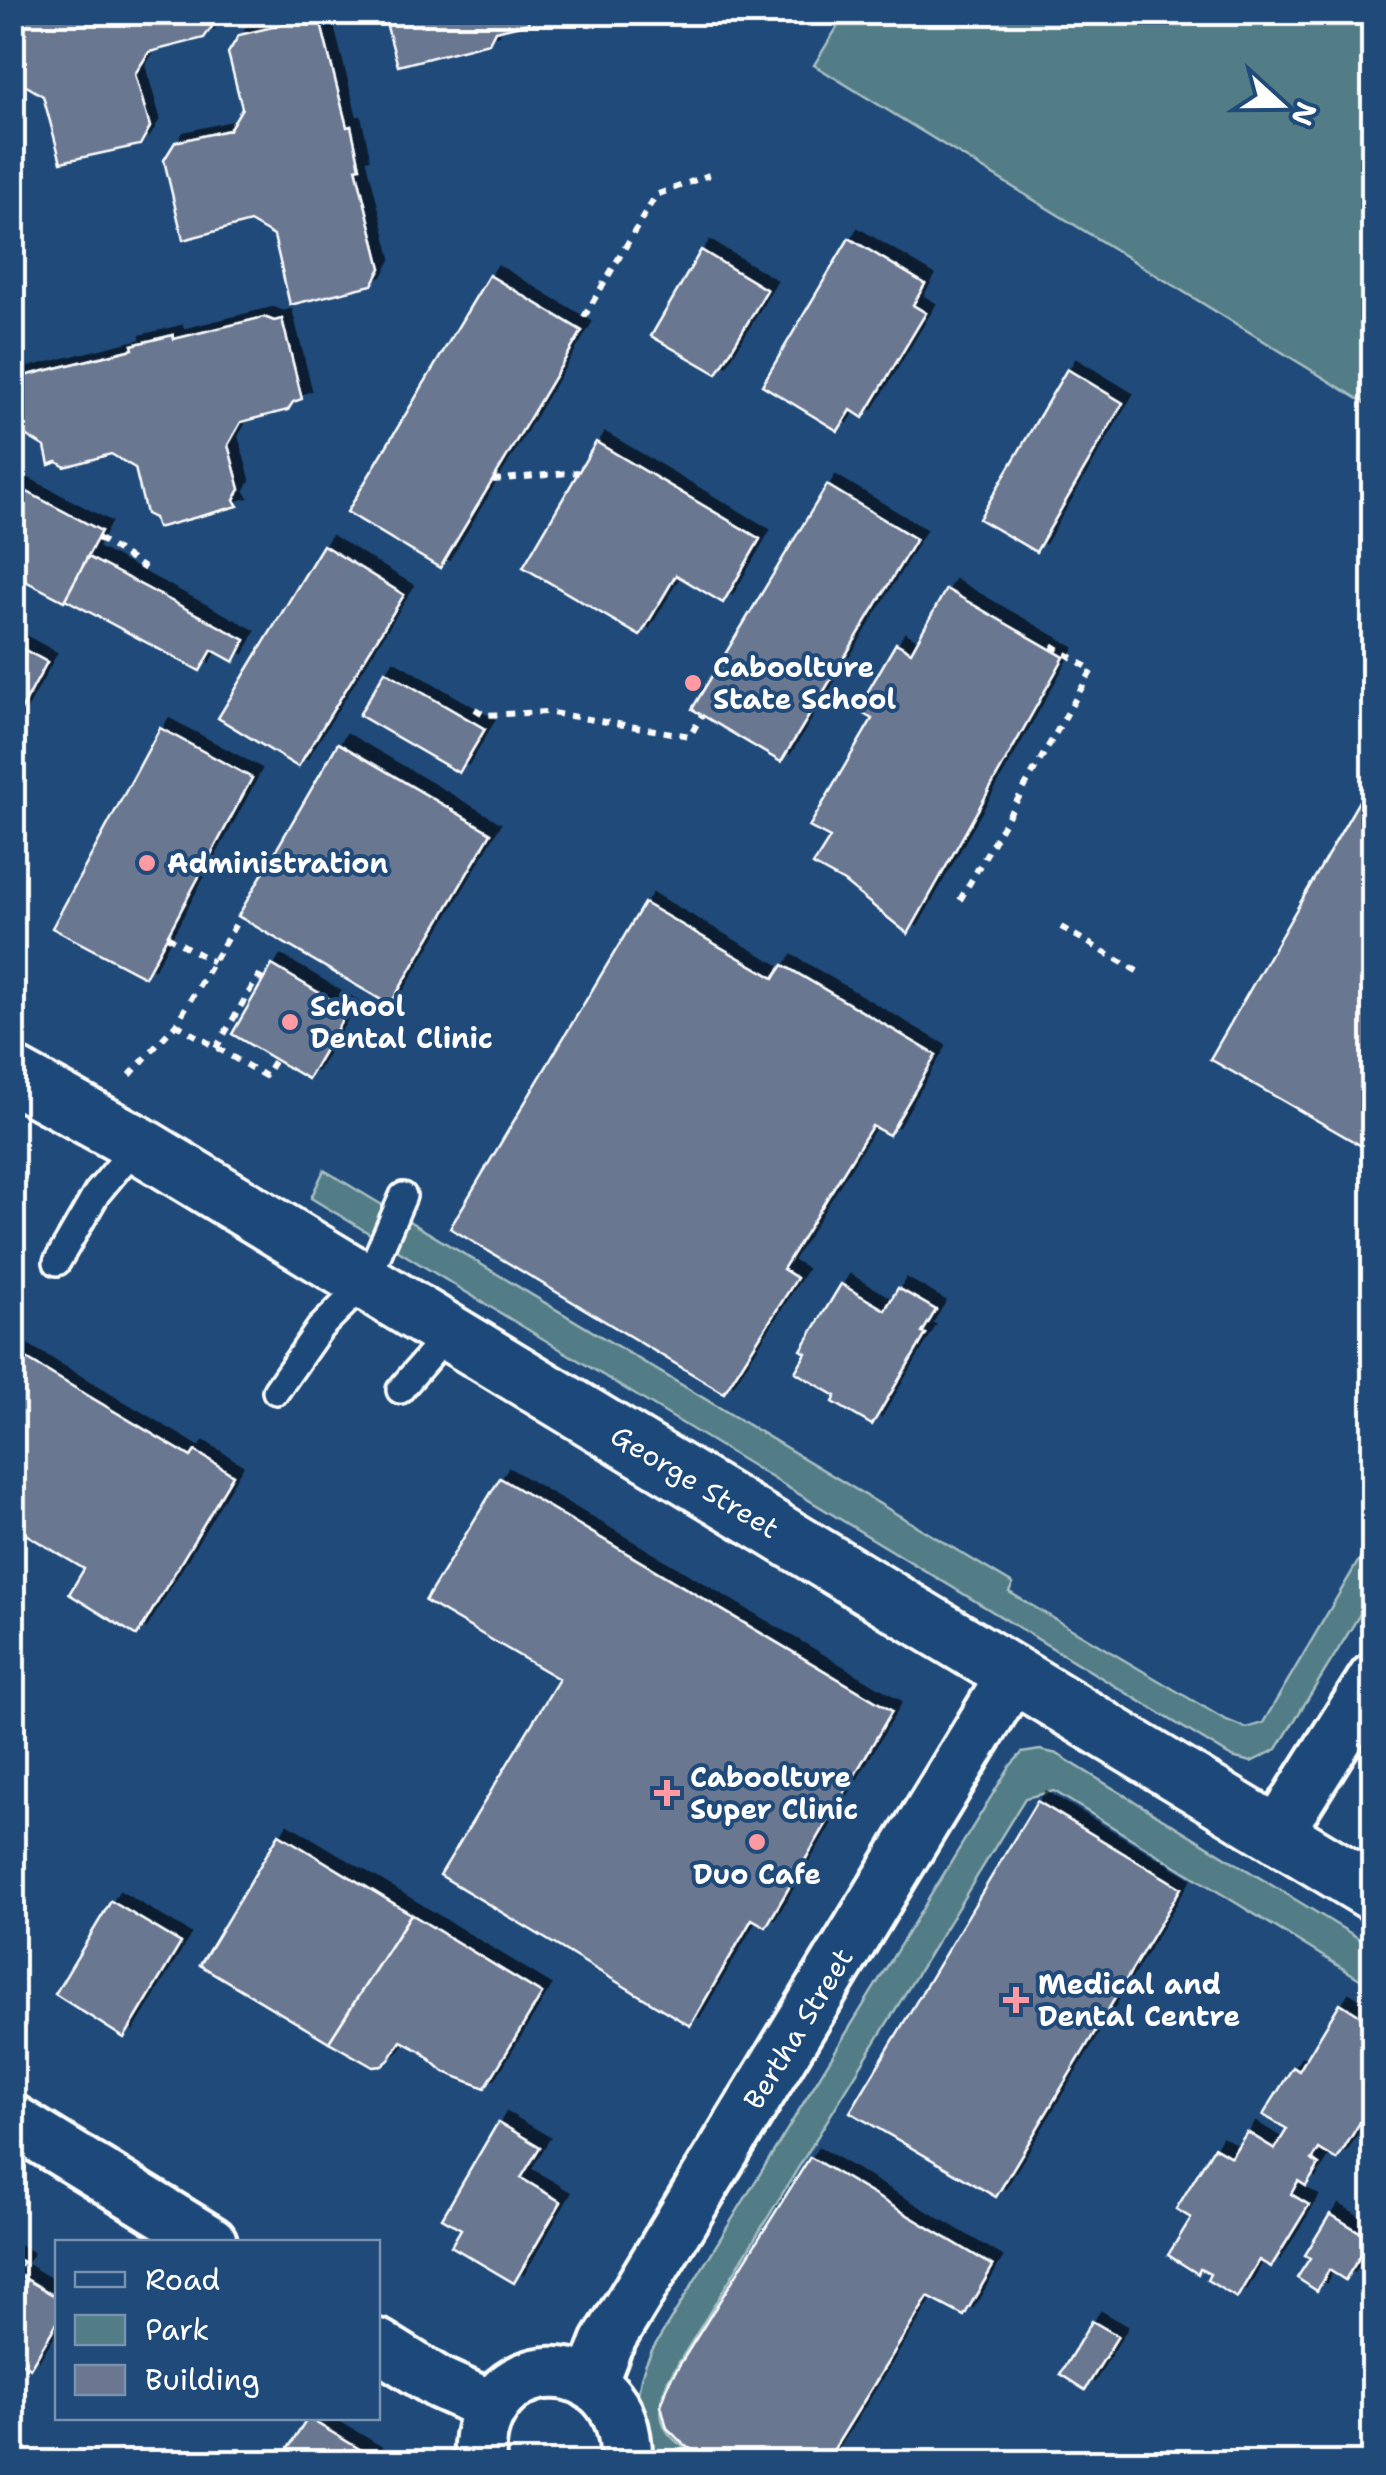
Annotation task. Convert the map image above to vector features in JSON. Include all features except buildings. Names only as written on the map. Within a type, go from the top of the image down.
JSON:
[{"type":"street","name":"George Street","points":[[12,1074],[138,1144],[1374,1893]]},
{"type":"street","name":"Bertha Street","points":[[591,2384],[607,2343],[1012,1674]]},
{"type":"street","points":[[1277,1834],[1374,1679]]},
{"type":"street","points":[[12,2120],[208,2240]]},
{"type":"street","points":[[380,2346],[439,2382],[490,2406]]},
{"type":"street","points":[[480,2462],[478,2444],[490,2406],[516,2384],[548,2373],[571,2375],[609,2398],[621,2417],[627,2439],[626,2462]]},
{"type":"lane","points":[[57,1262],[96,1193],[138,1144]]},
{"type":"lane","points":[[276,1391],[320,1328],[366,1282],[404,1196]]},
{"type":"lane","points":[[400,1390],[449,1333]]},
{"type":"path","points":[[584,318],[656,196],[710,175]]},
{"type":"path","points":[[493,480],[578,472]]},
{"type":"path","points":[[98,538],[148,570]]},
{"type":"path","points":[[960,900],[1092,670],[1050,644],[1048,648]]},
{"type":"path","points":[[474,708],[485,715],[546,712],[690,736],[702,715]]},
{"type":"path","points":[[130,1075],[176,1024],[240,917]]},
{"type":"path","points":[[1061,927],[1144,975]]},
{"type":"path","points":[[167,936],[212,962]]},
{"type":"path","points":[[216,1048],[258,977],[263,980]]},
{"type":"path","points":[[176,1024],[265,1076],[275,1060]]},
{"type":"green space","points":[[846,13],[1373,13],[1373,408],[814,65]]},
{"type":"green space","points":[[324,1170],[1013,1584],[1009,1592],[1224,1719],[1246,1728],[1263,1723],[1373,1536],[1373,1593],[1277,1749],[1251,1762],[1232,1757],[311,1198]]},
{"type":"green space","points":[[1040,1750],[1057,1754],[1373,1947],[1373,1987],[1054,1791],[1025,1798],[667,2382],[661,2411],[667,2431],[683,2447],[708,2462],[658,2462],[642,2436],[637,2407],[641,2377],[652,2350],[1010,1766],[1022,1753]]},
{"type":"place","name":"Caboolture State School","points":[[693,683]]},
{"type":"place","name":"Administration","points":[[147,863]]},
{"type":"place","name":"School Dental Clinic","points":[[290,1022]]},
{"type":"place","name":"Caboolture Super Clinic","points":[[667,1793]]},
{"type":"place","name":"Duo Cafe","points":[[757,1842]]},
{"type":"place","name":"Medical and Dental Centre","points":[[1016,2000]]}]
